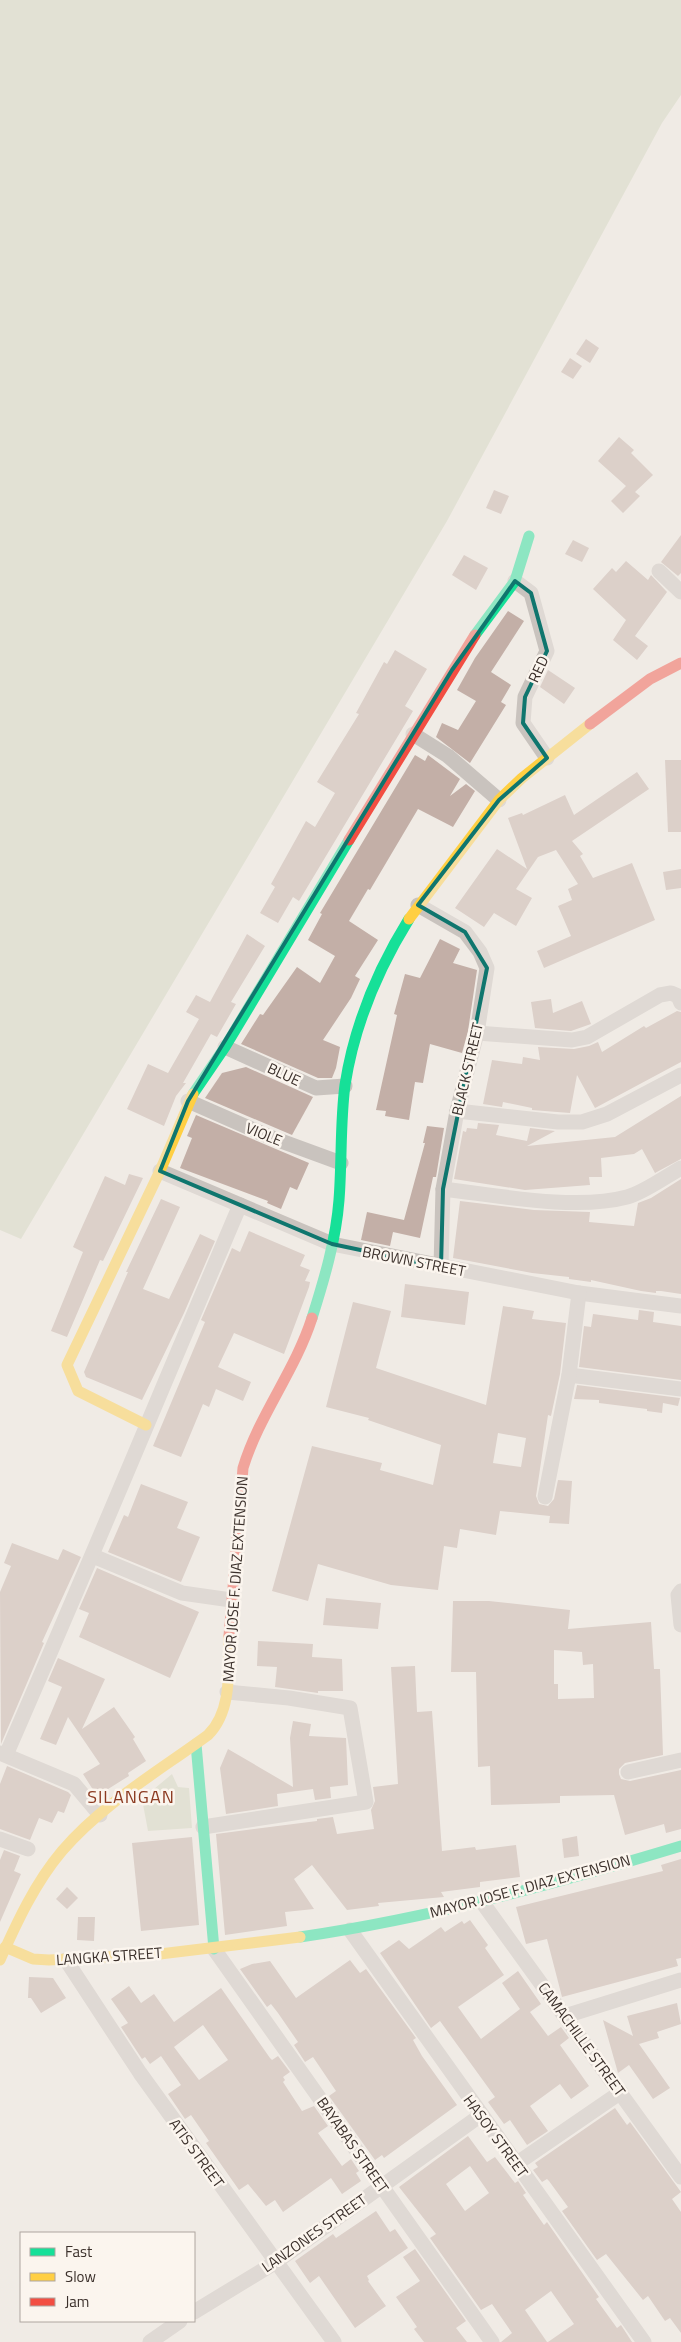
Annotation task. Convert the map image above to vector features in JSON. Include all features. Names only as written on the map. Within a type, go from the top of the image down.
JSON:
[{"type":"street","points":[[146,1425],[78,1391],[67,1365],[160,1171],[188,1102],[225,1047],[413,734],[475,635],[515,580],[529,536]]},
{"type":"street","points":[[659,571],[681,592]]},
{"type":"street","name":"RED","points":[[515,580],[531,593],[547,651],[525,697],[523,723],[547,758]]},
{"type":"street","name":"MAYOR JOSE F. DIAZ EXTENSION","points":[[0,1960],[34,1890],[53,1862],[73,1838],[100,1815],[196,1744],[218,1725],[223,1715],[227,1692],[231,1600],[243,1468],[250,1444],[263,1416],[294,1364],[308,1330],[332,1244],[339,1202],[345,1086],[356,1034],[372,988],[391,948],[418,905],[499,800],[522,778],[650,679],[681,663]]},
{"type":"street","points":[[413,734],[448,756],[499,800]]},
{"type":"street","name":"BLACK STREET","points":[[418,905],[465,932],[480,952],[487,968],[477,1033],[457,1111],[442,1189],[441,1267]]},
{"type":"street","points":[[477,1033],[572,1040],[587,1037],[660,994],[671,993],[678,996],[681,1003]]},
{"type":"street","name":"BLUE","points":[[225,1047],[316,1088],[345,1086]]},
{"type":"street","points":[[457,1111],[558,1122],[582,1122],[607,1114],[681,1075]]},
{"type":"street","name":"VIOLE","points":[[188,1102],[270,1137],[341,1163]]},
{"type":"street","points":[[442,1189],[553,1201],[591,1202],[628,1197],[681,1168]]},
{"type":"street","name":"BROWN STREET","points":[[160,1171],[332,1244],[441,1267],[579,1292],[681,1306]]},
{"type":"street","points":[[100,1815],[74,1784],[3,1754],[93,1556],[146,1425],[240,1205]]},
{"type":"street","points":[[545,1497],[569,1375],[579,1292]]},
{"type":"street","points":[[569,1375],[681,1389]]},
{"type":"street","points":[[93,1556],[182,1593],[231,1600]]},
{"type":"street","points":[[681,1591],[678,1595],[681,1625]]},
{"type":"street","points":[[203,1827],[366,1802],[350,1708],[289,1698],[227,1692]]},
{"type":"street","points":[[196,1744],[214,1948]]},
{"type":"street","points":[[628,1772],[681,1760]]},
{"type":"street","points":[[0,1839],[28,1849]]},
{"type":"street","name":"MAYOR JOSE F. DIAZ EXTENSION","points":[[214,1948],[350,1930],[482,1902],[681,1846]]},
{"type":"street","name":"CAMACHILLE STREET","points":[[482,1902],[681,2177]]},
{"type":"street","name":"HASOY STREET","points":[[350,1930],[644,2342]]},
{"type":"street","name":"LANGKA STREET","points":[[5,1948],[34,1958],[66,1960],[214,1948]]},
{"type":"street","name":"BAYABAS STREET","points":[[214,1948],[492,2342]]},
{"type":"street","name":"ATIS STREET","points":[[66,1960],[140,2073],[334,2342]]},
{"type":"street","points":[[565,2016],[681,1980]]},
{"type":"street","points":[[516,2164],[621,2092]]},
{"type":"street","name":"LANZONES STREET","points":[[195,2311],[276,2262],[481,2115]]},
{"type":"street","points":[[150,2342],[179,2322]]},
{"type":"highlighted area","points":[[515,581],[531,593],[547,651],[525,697],[523,723],[547,758],[499,800],[418,905],[465,932],[487,968],[443,1189],[441,1267],[332,1244],[160,1171],[188,1101],[452,670]]},
{"type":"green space","points":[[0,0],[681,0],[681,95],[662,123],[447,521],[21,1239],[0,1230]]},
{"type":"green space","points":[[172,1774],[178,1787],[189,1788],[192,1828],[148,1831],[142,1799]]},
{"type":"building","points":[[586,339],[599,348],[590,363],[576,354]]},
{"type":"building","points":[[570,358],[582,366],[573,379],[561,372]]},
{"type":"building","points":[[619,437],[634,450],[631,453],[653,475],[635,492],[640,496],[623,513],[611,501],[626,486],[598,461]]},
{"type":"building","points":[[494,490],[509,496],[501,514],[486,508]]},
{"type":"building","points":[[681,535],[681,573],[678,576],[661,562]]},
{"type":"building","points":[[573,540],[589,548],[582,562],[565,554]]},
{"type":"building","points":[[464,555],[488,568],[476,590],[452,575]]},
{"type":"building","points":[[626,561],[648,580],[651,575],[667,592],[635,636],[648,646],[637,660],[613,640],[626,620],[593,589],[612,568],[616,572]]},
{"type":"building","points":[[508,611],[524,621],[491,672],[511,685],[501,702],[506,705],[470,763],[436,737],[442,723],[458,730],[476,701],[457,690],[475,658]]},
{"type":"building","points":[[395,650],[427,669],[405,706],[413,711],[299,901],[293,897],[278,923],[260,913],[275,887],[271,884],[306,821],[315,827],[335,793],[317,782],[359,714],[356,713],[384,662],[387,664]]},
{"type":"building","points":[[548,670],[575,688],[564,704],[540,687]]},
{"type":"building","points":[[415,755],[425,761],[428,755],[460,779],[450,796],[466,784],[475,791],[453,827],[418,809],[370,890],[368,889],[349,921],[378,940],[355,976],[360,979],[351,998],[323,1040],[340,1047],[332,1078],[318,1078],[241,1044],[260,1014],[263,1015],[297,967],[320,983],[335,956],[308,940],[322,914],[320,913]]},
{"type":"building","points":[[665,760],[681,760],[681,832],[668,832]]},
{"type":"building","points":[[637,772],[649,789],[572,841],[583,854],[580,856],[593,878],[632,863],[655,920],[544,968],[537,951],[571,936],[558,906],[572,900],[568,889],[578,884],[556,850],[538,857],[516,889],[532,898],[516,926],[494,913],[484,927],[455,908],[497,849],[527,869],[508,818],[522,813],[523,815],[565,795],[574,815]]},
{"type":"building","points":[[681,869],[681,888],[666,890],[663,872]]},
{"type":"building","points":[[247,934],[265,946],[231,1002],[236,1004],[217,1037],[211,1034],[183,1083],[186,1083],[176,1096],[164,1126],[127,1109],[148,1064],[168,1073],[199,1019],[186,1012],[196,995],[210,1002]]},
{"type":"building","points":[[440,939],[460,949],[453,963],[477,970],[468,1031],[462,1053],[430,1044],[423,1083],[415,1082],[409,1120],[385,1116],[386,1111],[376,1110],[397,1015],[394,1014],[405,974],[420,978]]},
{"type":"building","points":[[551,999],[553,1013],[582,1001],[591,1024],[571,1031],[535,1028],[531,1002]]},
{"type":"building","points":[[677,1011],[681,1012],[681,1062],[595,1108],[577,1075],[570,1113],[532,1110],[532,1108],[503,1102],[502,1107],[483,1104],[492,1060],[522,1064],[523,1057],[540,1060],[538,1047],[574,1049],[598,1042],[602,1052],[644,1026],[646,1028]]},
{"type":"building","points":[[246,1067],[313,1097],[292,1135],[205,1098],[222,1073]]},
{"type":"building","points":[[681,1096],[681,1159],[655,1173],[642,1149],[634,1154],[601,1158],[602,1177],[589,1177],[590,1185],[525,1190],[454,1179],[463,1131],[466,1132],[467,1128],[477,1129],[478,1123],[499,1125],[496,1135],[527,1141],[530,1128],[555,1131],[527,1146],[615,1137]]},
{"type":"building","points":[[196,1115],[309,1163],[297,1190],[290,1187],[281,1209],[267,1203],[268,1201],[180,1168],[192,1138],[187,1136]]},
{"type":"building","points":[[427,1126],[444,1128],[436,1177],[433,1177],[420,1238],[393,1232],[390,1246],[361,1240],[367,1212],[404,1220],[425,1143],[423,1143]]},
{"type":"building","points":[[129,1174],[143,1178],[103,1261],[100,1260],[67,1337],[51,1331],[83,1252],[73,1247],[105,1176],[125,1185]]},
{"type":"building","points":[[681,1179],[681,1294],[641,1291],[591,1280],[591,1282],[569,1279],[569,1277],[532,1273],[453,1258],[460,1201],[534,1210],[590,1212],[589,1222],[634,1226],[638,1203],[651,1198]]},
{"type":"building","points":[[161,1199],[180,1207],[143,1289],[169,1299],[200,1234],[215,1241],[184,1313],[142,1400],[86,1377],[84,1372],[128,1272],[126,1272]]},
{"type":"building","points":[[249,1231],[305,1255],[300,1266],[310,1270],[305,1281],[310,1282],[309,1287],[284,1354],[234,1333],[218,1367],[251,1382],[243,1401],[216,1389],[209,1407],[203,1404],[181,1457],[153,1446],[205,1322],[201,1320],[232,1248],[240,1252]]},
{"type":"building","points":[[405,1284],[469,1292],[465,1325],[401,1317]]},
{"type":"building","points":[[353,1302],[391,1311],[376,1368],[486,1405],[503,1306],[534,1311],[532,1319],[566,1323],[560,1374],[551,1416],[548,1415],[536,1496],[539,1504],[548,1506],[554,1499],[558,1480],[572,1481],[569,1524],[549,1523],[550,1516],[500,1511],[496,1535],[460,1529],[457,1548],[444,1546],[438,1590],[391,1585],[318,1564],[308,1601],[272,1591],[312,1446],[382,1463],[380,1470],[433,1485],[441,1445],[368,1420],[369,1418],[326,1407]],"holes":[[[498,1433],[526,1438],[521,1467],[493,1463]]]},
{"type":"building","points":[[639,1310],[654,1312],[653,1322],[681,1326],[681,1380],[579,1367],[584,1326],[591,1327],[593,1314],[638,1320]]},
{"type":"building","points":[[577,1385],[680,1398],[678,1406],[663,1403],[662,1413],[647,1411],[647,1409],[599,1403],[599,1400],[574,1399]]},
{"type":"building","points":[[141,1484],[188,1502],[177,1528],[200,1537],[181,1582],[108,1552],[124,1515],[128,1517]]},
{"type":"building","points":[[12,1543],[58,1560],[63,1549],[81,1557],[42,1642],[44,1643],[1,1744],[0,1592],[11,1566],[4,1563]]},
{"type":"building","points":[[97,1568],[199,1612],[170,1678],[79,1637],[89,1613],[79,1609]]},
{"type":"building","points":[[326,1598],[381,1603],[378,1629],[323,1625]]},
{"type":"building","points":[[453,1601],[489,1601],[570,1610],[568,1629],[651,1622],[654,1669],[660,1669],[663,1755],[625,1763],[619,1769],[619,1774],[621,1779],[630,1781],[681,1770],[681,1829],[666,1833],[664,1824],[625,1835],[614,1795],[560,1796],[560,1803],[491,1805],[490,1766],[478,1767],[476,1672],[451,1672]],"holes":[[[554,1650],[582,1652],[583,1665],[593,1664],[594,1698],[558,1699],[558,1684],[554,1684]]]},
{"type":"building","points":[[258,1641],[313,1644],[312,1657],[342,1659],[343,1691],[318,1691],[318,1693],[275,1687],[277,1667],[257,1666]]},
{"type":"building","points":[[58,1658],[105,1679],[82,1729],[114,1707],[135,1737],[133,1739],[146,1761],[128,1773],[129,1776],[97,1796],[83,1774],[100,1764],[68,1717],[56,1745],[40,1739],[62,1687],[48,1681]]},
{"type":"building","points":[[415,1666],[417,1712],[432,1711],[442,1851],[475,1847],[476,1850],[516,1845],[520,1877],[480,1882],[480,1887],[441,1892],[444,1897],[378,1903],[379,1906],[347,1910],[312,1865],[294,1879],[314,1909],[285,1912],[287,1926],[225,1935],[216,1834],[317,1821],[317,1819],[333,1817],[337,1834],[374,1829],[371,1810],[375,1801],[373,1787],[398,1784],[391,1667]]},
{"type":"building","points":[[293,1721],[311,1724],[309,1736],[346,1738],[348,1785],[330,1787],[331,1798],[315,1800],[313,1789],[277,1794],[278,1806],[226,1814],[220,1768],[228,1749],[293,1787],[290,1738]]},
{"type":"building","points":[[7,1766],[71,1795],[64,1813],[58,1811],[52,1823],[39,1818],[30,1840],[0,1829],[0,1784]]},
{"type":"building","points":[[577,1836],[579,1856],[564,1858],[562,1839]]},
{"type":"building","points":[[192,1837],[199,1925],[141,1931],[132,1843]]},
{"type":"building","points":[[4,1850],[20,1856],[14,1871],[21,1874],[0,1922],[0,1860]]},
{"type":"building","points":[[681,1859],[681,1958],[676,1959],[678,1966],[562,1997],[547,1939],[526,1944],[516,1907],[663,1871],[661,1865]]},
{"type":"building","points":[[67,1887],[78,1898],[67,1909],[56,1899]]},
{"type":"building","points":[[78,1917],[95,1917],[94,1941],[77,1940]]},
{"type":"building","points":[[470,1920],[488,1945],[485,1948],[504,1975],[458,2007],[481,2039],[520,2009],[502,1983],[518,1971],[541,2004],[530,2012],[548,2036],[561,2027],[569,2038],[560,2045],[589,2086],[571,2099],[560,2084],[530,2106],[548,2131],[527,2145],[510,2120],[504,2124],[488,2102],[495,2097],[440,2021],[431,2028],[380,1953],[399,1940],[409,1949],[441,1927],[445,1932],[462,1921],[464,1924]]},
{"type":"building","points":[[350,1960],[360,1973],[366,1969],[416,2038],[413,2040],[422,2056],[457,2105],[384,2158],[382,2155],[375,2160],[329,2096],[336,2091],[313,2057],[305,2062],[294,2045],[298,2042],[278,2013],[271,2004],[267,2007],[240,1969],[252,1964],[270,1961],[296,1998]]},
{"type":"building","points":[[29,1977],[53,1978],[66,1998],[41,2013],[31,1998],[28,1998]]},
{"type":"building","points":[[129,1986],[141,2003],[154,1994],[174,2022],[221,1988],[270,2058],[272,2060],[278,2056],[290,2072],[283,2077],[285,2080],[283,2082],[302,2111],[314,2106],[328,2126],[318,2133],[342,2166],[351,2159],[359,2171],[356,2173],[361,2181],[342,2194],[331,2178],[283,2212],[275,2200],[266,2206],[248,2184],[239,2190],[206,2143],[209,2141],[191,2115],[185,2119],[168,2094],[181,2085],[161,2056],[150,2064],[145,2057],[142,2059],[121,2027],[128,2023],[111,1999]],"holes":[[[203,2025],[228,2060],[199,2080],[174,2047]]]},
{"type":"building","points":[[677,2003],[681,2024],[657,2032],[659,2038],[639,2044],[670,2088],[653,2099],[629,2065],[618,2073],[603,2020],[633,2036],[627,2016]]},
{"type":"building","points":[[615,2108],[627,2125],[630,2122],[681,2192],[672,2199],[681,2212],[681,2333],[670,2318],[665,2321],[648,2296],[643,2300],[606,2254],[597,2260],[562,2211],[568,2207],[549,2181],[547,2179],[542,2182],[533,2170],[538,2167],[535,2163]]},
{"type":"building","points":[[468,2136],[487,2162],[495,2157],[515,2183],[518,2181],[526,2193],[523,2195],[544,2225],[547,2222],[599,2297],[596,2299],[617,2328],[621,2325],[632,2342],[548,2342],[574,2324],[551,2291],[525,2310],[547,2342],[501,2342],[512,2333],[492,2304],[481,2310],[430,2238],[436,2234],[399,2187]],"holes":[[[470,2166],[489,2193],[465,2211],[446,2184]]]},
{"type":"building","points":[[376,2211],[390,2232],[395,2229],[408,2248],[367,2276],[368,2281],[386,2306],[355,2328],[319,2276],[310,2283],[295,2261],[333,2234],[336,2238]]},
{"type":"building","points":[[415,2249],[466,2321],[456,2328],[467,2342],[424,2342],[414,2329],[417,2327],[396,2297],[420,2281],[403,2257]]},
{"type":"traffic: fast","points":[[475,635],[515,581],[529,536]]},
{"type":"traffic: fast","points":[[193,1094],[225,1047],[349,840]]},
{"type":"traffic: fast","points":[[312,1318],[329,1260],[335,1230],[340,1186],[343,1099],[354,1042],[378,978],[409,919]]},
{"type":"traffic: fast","points":[[196,1744],[214,1949]]},
{"type":"traffic: fast","points":[[300,1937],[397,1920],[492,1899],[587,1874],[681,1846]]},
{"type":"traffic: slow","points":[[409,919],[499,800],[522,778],[590,724]]},
{"type":"traffic: slow","points":[[146,1425],[78,1391],[67,1365],[160,1171],[193,1094]]},
{"type":"traffic: slow","points":[[0,1960],[35,1890],[62,1851],[113,1803],[208,1735],[216,1725],[222,1714],[228,1688],[229,1636]]},
{"type":"traffic: slow","points":[[5,1947],[33,1959],[49,1960],[160,1954],[300,1937]]},
{"type":"traffic: jam","points":[[349,840],[475,635]]},
{"type":"traffic: jam","points":[[590,724],[650,679],[681,663]]},
{"type":"traffic: jam","points":[[229,1636],[243,1468],[258,1430],[296,1356],[312,1318]]},
{"type":"district","name":"SILANGAN","points":[[131,1796]]}]
